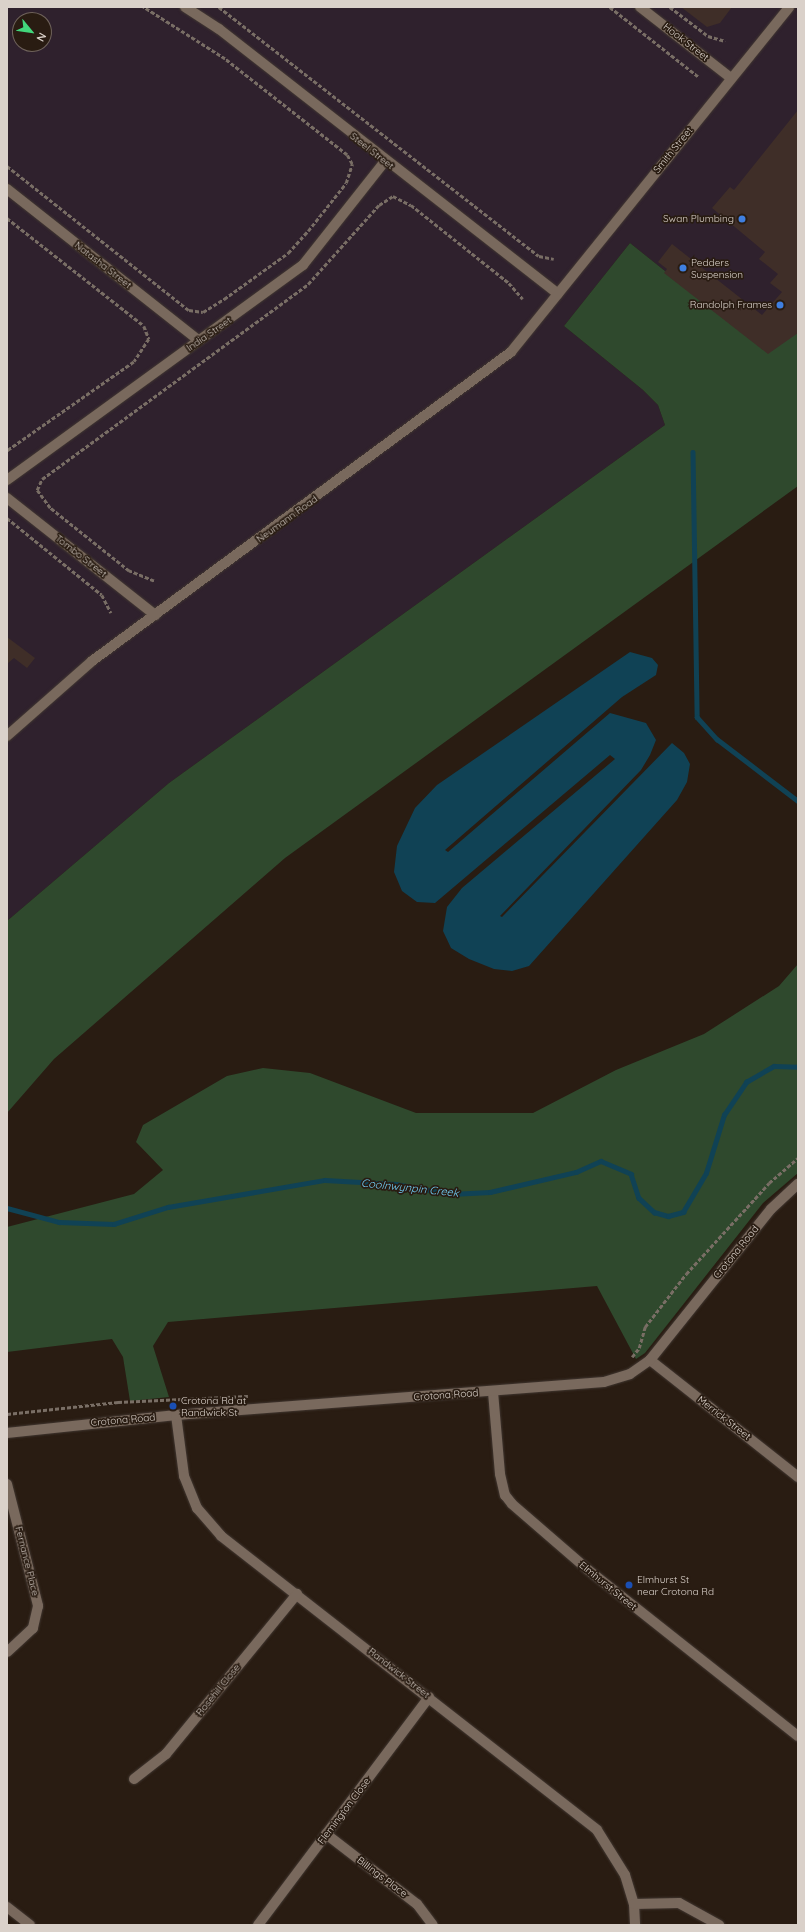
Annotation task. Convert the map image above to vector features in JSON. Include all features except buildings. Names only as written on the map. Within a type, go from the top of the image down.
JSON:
[{"type":"street","name":"Steel Street","points":[[186,7],[219,29],[385,161],[558,294]]},
{"type":"street","name":"Hook Street","points":[[640,7],[731,78]]},
{"type":"street","name":"Smith Street","points":[[558,294],[789,7]]},
{"type":"street","name":"India Street","points":[[7,480],[303,265],[385,161]]},
{"type":"street","name":"Natasha Street","points":[[7,189],[198,340]]},
{"type":"street","name":"Neumann Road","points":[[7,736],[92,661],[494,368],[558,294]]},
{"type":"street","name":"Tombo Street","points":[[7,498],[155,615]]},
{"type":"street","name":"Crotona Road","points":[[7,1433],[176,1415],[493,1392],[604,1382],[630,1374],[650,1360],[771,1209],[798,1184]]},
{"type":"street","name":"Merrick Street","points":[[650,1360],[798,1476]]},
{"type":"street","name":"Elmhurst Street","points":[[493,1392],[500,1474],[505,1496],[512,1504],[587,1569],[798,1736]]},
{"type":"street","name":"Randwick Street","points":[[176,1415],[184,1476],[197,1508],[221,1536],[429,1697],[597,1830],[625,1875],[634,1904],[636,1925]]},
{"type":"street","name":"Fernance Place","points":[[7,1484],[38,1606],[33,1628],[18,1646],[7,1652]]},
{"type":"street","name":"Rosehill Close","points":[[134,1779],[166,1754],[297,1594]]},
{"type":"street","name":"Flemington Close","points":[[258,1925],[429,1697]]},
{"type":"street","name":"Billings Place","points":[[326,1834],[417,1904],[433,1925]]},
{"type":"street","points":[[634,1904],[679,1903],[719,1925]]},
{"type":"street","points":[[7,1907],[30,1925]]},
{"type":"path","points":[[7,166],[189,310],[203,312],[224,299],[288,253],[308,231],[346,183],[352,164],[347,154],[225,59],[143,7]]},
{"type":"path","points":[[219,7],[539,256],[554,259]]},
{"type":"path","points":[[610,7],[699,77]]},
{"type":"path","points":[[670,7],[708,36],[725,41]]},
{"type":"path","points":[[154,581],[129,571],[50,508],[37,490],[42,479],[308,284],[379,205],[393,196],[411,205],[509,283],[523,299]]},
{"type":"path","points":[[7,218],[144,326],[148,339],[134,362],[7,451]]},
{"type":"path","points":[[7,518],[102,595],[111,612]]},
{"type":"path","points":[[629,1360],[639,1348],[645,1327],[686,1274],[769,1183],[798,1158]]},
{"type":"path","points":[[7,1414],[118,1402],[253,1396]]},
{"type":"shaded area","points":[[7,7],[798,7],[798,328],[765,351],[630,243],[564,326],[643,390],[658,405],[665,425],[169,783],[7,921]]},
{"type":"green space","points":[[630,243],[765,351],[798,328],[798,486],[285,858],[54,1059],[7,1113],[7,921],[169,783],[665,425],[658,405],[643,390],[564,326]]},
{"type":"green space","points":[[798,964],[798,1173],[763,1203],[645,1353],[636,1359],[597,1286],[168,1322],[153,1346],[169,1397],[130,1401],[123,1357],[112,1339],[7,1352],[7,1227],[134,1194],[163,1170],[136,1142],[143,1125],[227,1076],[263,1068],[310,1073],[416,1113],[533,1113],[616,1070],[704,1034],[779,986]]},
{"type":"water","points":[[630,652],[652,658],[658,665],[656,675],[622,697],[445,850],[448,852],[610,713],[646,723],[656,740],[650,755],[641,770],[500,916],[502,917],[672,743],[684,753],[690,764],[687,782],[677,800],[529,966],[512,971],[494,969],[469,959],[451,948],[443,931],[447,907],[462,888],[615,759],[610,755],[435,903],[417,902],[402,891],[394,872],[397,846],[415,808],[437,785]]},
{"type":"waterway","points":[[693,452],[697,717],[717,739],[798,801]]},
{"type":"waterway","name":"Coolnwynpin Creek","points":[[7,1208],[59,1222],[114,1224],[168,1207],[325,1180],[396,1184],[451,1194],[490,1192],[576,1172],[601,1161],[631,1174],[639,1198],[654,1212],[668,1216],[683,1212],[706,1173],[724,1115],[746,1082],[774,1066],[798,1067]]},
{"type":"place","name":"Swan Plumbing","points":[[742,219]]},
{"type":"place","name":"Pedders Suspension","points":[[683,268]]},
{"type":"place","name":"Randolph Frames","points":[[780,305]]},
{"type":"place","name":"Crotona Rd at Randwick St","points":[[173,1406]]},
{"type":"place","name":"Elmhurst St near Crotona Rd","points":[[629,1585]]}]
